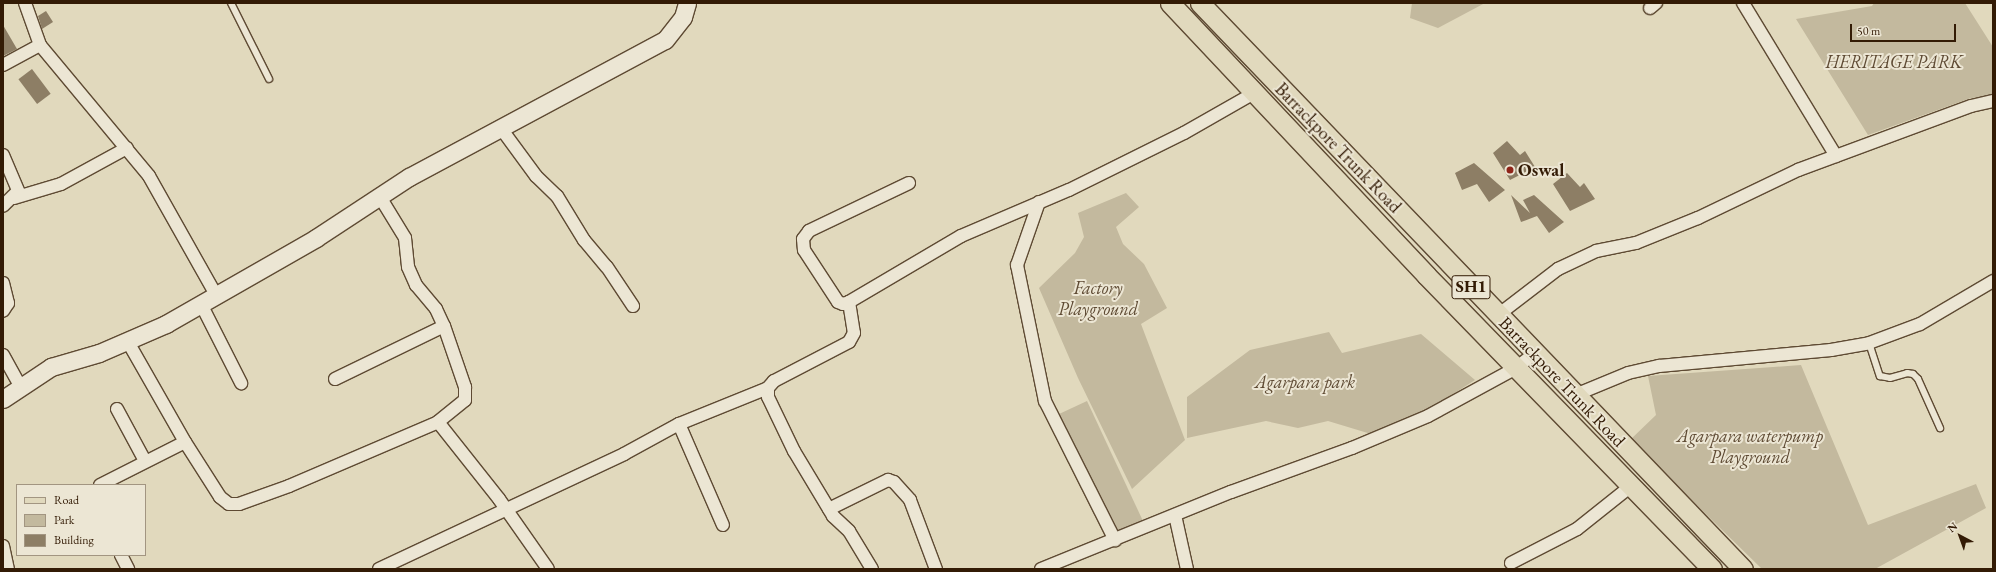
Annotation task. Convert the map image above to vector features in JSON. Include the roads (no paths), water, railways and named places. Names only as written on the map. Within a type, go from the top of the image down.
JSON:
[{"type":"main road","name":"Barrackpore Trunk Road","points":[[1170,3],[1516,368],[1712,569]]},
{"type":"main road","name":"Barrackpore Trunk Road","points":[[1200,3],[1534,354],[1743,569]]},
{"type":"street","points":[[25,3],[40,45],[127,148],[153,182],[208,300],[241,383]]},
{"type":"street","points":[[3,399],[51,367],[128,342],[208,300],[316,238],[409,177],[665,40],[684,18],[687,3]]},
{"type":"street","points":[[1743,3],[1836,156]]},
{"type":"street","points":[[3,65],[40,45]]},
{"type":"street","points":[[909,183],[809,230],[803,239],[804,250],[838,302],[843,304],[849,302],[961,236],[1039,202],[1184,133],[1256,92]]},
{"type":"street","points":[[1498,315],[1558,269],[1589,254],[1636,243],[1698,218],[1798,170],[1971,106],[1993,101]]},
{"type":"street","points":[[500,128],[536,176],[557,196],[584,240],[607,267],[633,306]]},
{"type":"street","points":[[3,206],[14,198],[61,184],[127,148]]},
{"type":"street","points":[[3,155],[17,185],[18,191],[14,198]]},
{"type":"street","points":[[128,342],[185,442],[220,497],[234,505],[289,486],[438,422],[465,400],[465,387],[444,326],[436,309],[416,285],[408,267],[405,238],[380,196]]},
{"type":"street","points":[[1039,202],[1018,265],[1045,401],[1115,540]]},
{"type":"street","points":[[1575,395],[1628,373],[1659,366],[1831,350],[1869,343],[1927,321],[1993,281]]},
{"type":"street","points":[[3,283],[8,303],[3,311]]},
{"type":"street","points":[[379,569],[505,508],[624,454],[679,424],[768,388],[774,381],[849,342],[854,333],[849,302]]},
{"type":"street","points":[[335,379],[444,326]]},
{"type":"street","points":[[1041,569],[1231,492],[1352,448],[1428,416],[1516,368],[1534,354]]},
{"type":"street","points":[[3,355],[21,387]]},
{"type":"street","points":[[768,388],[768,397],[794,451],[829,509],[849,531],[872,569]]},
{"type":"street","points":[[116,409],[145,461]]},
{"type":"street","points":[[438,422],[505,508],[548,569]]},
{"type":"street","points":[[679,424],[723,525]]},
{"type":"street","points":[[102,484],[185,442]]},
{"type":"street","points":[[829,509],[888,480],[894,482],[910,500],[936,569]]},
{"type":"street","points":[[1511,563],[1577,529],[1631,486]]},
{"type":"street","points":[[1175,515],[1187,569]]},
{"type":"street","points":[[3,546],[8,569]]},
{"type":"street","points":[[121,556],[128,569]]},
{"type":"lane","points":[[231,3],[269,79]]},
{"type":"lane","points":[[1869,343],[1880,376],[1890,378],[1907,373],[1913,374],[1918,379],[1940,428]]},
{"type":"place","name":"Oswal","points":[[1510,170]]},
{"type":"park label","name":"HERITAGE PARK","points":[[1894,62]]},
{"type":"park label","name":"Factory Playground","points":[[1098,299]]},
{"type":"park label","name":"Agarpara park","points":[[1305,382]]},
{"type":"park label","name":"Agarpara waterpump Playground","points":[[1750,447]]}]
